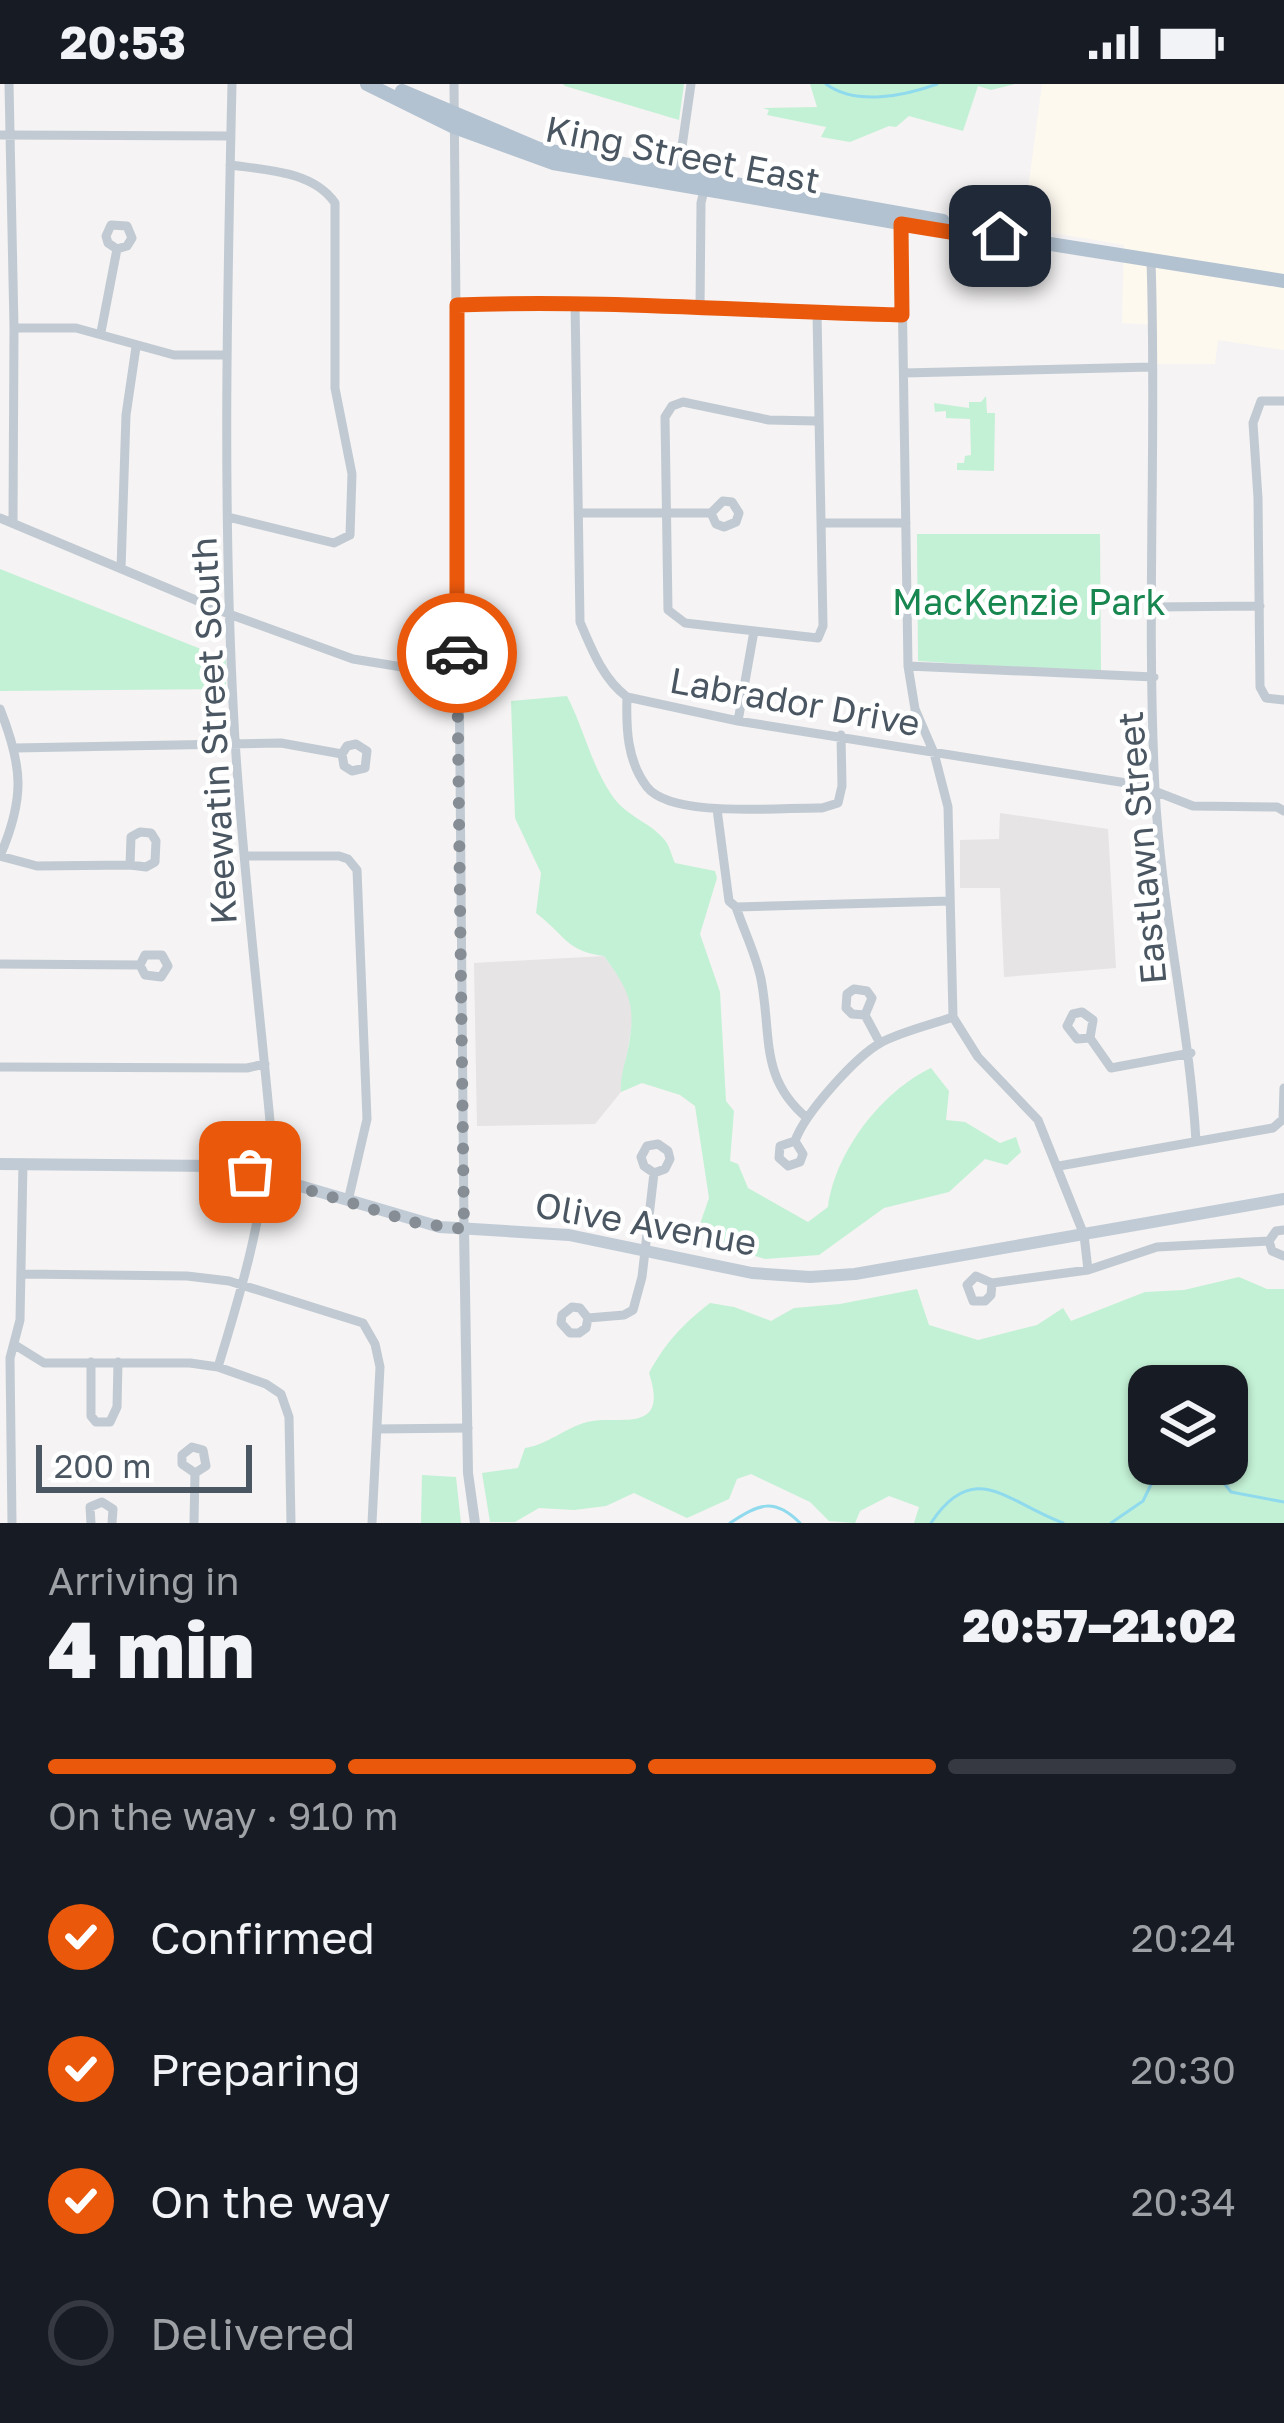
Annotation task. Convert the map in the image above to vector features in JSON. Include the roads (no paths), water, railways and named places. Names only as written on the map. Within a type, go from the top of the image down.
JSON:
[{"type":"main road","name":"King Street East","points":[[368,84],[454,121],[539,149],[677,180],[1284,281]]},
{"type":"main road","name":"King Street East","points":[[387,84],[454,121]]},
{"type":"main road","name":"Olive Avenue","points":[[0,1164],[184,1163],[266,1176],[417,1223],[539,1232],[752,1273],[830,1276],[1284,1199]]},
{"type":"street","points":[[9,84],[5,135],[14,328],[13,522]]},
{"type":"street","name":"Keewatin Street South","points":[[218,1367],[243,1286],[266,1176],[270,1121],[235,742],[229,614],[226,355],[232,84]]},
{"type":"street","points":[[454,84],[464,1229],[475,1523]]},
{"type":"street","points":[[677,180],[691,84]]},
{"type":"street","points":[[5,135],[231,136]]},
{"type":"street","points":[[228,517],[334,543],[350,536],[352,474],[334,388],[335,202],[324,187],[279,172],[230,165]]},
{"type":"street","points":[[700,310],[705,185]]},
{"type":"street","points":[[901,219],[908,666],[915,709],[934,753],[948,807],[953,1016],[978,1057],[1039,1120],[1084,1235],[1088,1270]]},
{"type":"street","points":[[100,332],[117,249]]},
{"type":"street","name":"Eastlawn Street","points":[[1151,260],[1155,790],[1171,934],[1191,1053],[1196,1141]]},
{"type":"street","points":[[457,305],[575,302],[902,315]]},
{"type":"street","name":"Labrador Drive","points":[[575,302],[580,622],[615,688],[628,697],[738,721],[1155,790],[1193,806],[1277,807],[1284,811]]},
{"type":"street","points":[[816,421],[769,420],[682,402],[672,406],[665,417],[668,610],[685,623],[818,638],[823,626],[817,314]]},
{"type":"street","points":[[14,328],[76,328],[174,355],[226,355]]},
{"type":"street","points":[[121,569],[126,416],[136,347]]},
{"type":"street","points":[[904,374],[1152,368]]},
{"type":"street","points":[[1284,401],[1267,399],[1256,405],[1253,423],[1262,694],[1284,700]]},
{"type":"street","points":[[580,513],[712,513]]},
{"type":"street","points":[[0,518],[229,614],[353,659],[457,676]]},
{"type":"street","points":[[821,523],[907,523]]},
{"type":"street","points":[[1154,607],[1260,605]]},
{"type":"street","points":[[738,721],[754,631]]},
{"type":"street","points":[[908,666],[1154,677]]},
{"type":"street","points":[[628,697],[626,728],[632,760],[650,792],[686,805],[822,808],[838,802],[841,735]]},
{"type":"street","points":[[0,709],[15,748],[18,805],[0,856],[37,866],[130,865]]},
{"type":"street","points":[[15,748],[281,742],[342,754]]},
{"type":"street","points":[[717,809],[729,901],[736,907],[760,972],[777,1085],[807,1118]]},
{"type":"street","points":[[245,856],[339,856],[357,870],[367,1120],[348,1201]]},
{"type":"street","points":[[736,907],[950,901]]},
{"type":"street","points":[[0,964],[140,964]]},
{"type":"street","points":[[866,1015],[880,1043]]},
{"type":"street","points":[[795,1141],[807,1118],[854,1064],[880,1043],[953,1016]]},
{"type":"street","points":[[1090,1038],[1111,1068],[1191,1053]]},
{"type":"street","points":[[0,1067],[247,1068],[265,1064]]},
{"type":"street","points":[[1059,1166],[1273,1128],[1283,1119],[1284,1088]]},
{"type":"street","points":[[12,1523],[10,1358],[22,1274],[23,1163]]},
{"type":"street","points":[[587,1318],[632,1310],[654,1173]]},
{"type":"street","points":[[1269,1241],[1276,1231],[1284,1230]]},
{"type":"street","points":[[1269,1241],[1272,1251],[1284,1256]]},
{"type":"street","points":[[992,1283],[1088,1270],[1157,1247],[1269,1241]]},
{"type":"street","points":[[22,1274],[187,1276],[243,1286],[363,1323],[375,1344],[380,1367],[372,1523]]},
{"type":"street","points":[[15,1345],[44,1363],[218,1367],[281,1394],[289,1418],[291,1523]]},
{"type":"street","points":[[91,1362],[90,1407],[96,1422],[114,1418],[118,1362]]},
{"type":"street","points":[[377,1429],[468,1428]]},
{"type":"street","points":[[194,1523],[195,1474]]},
{"type":"street","points":[[91,1523],[90,1508],[102,1502],[113,1508],[112,1523]]},
{"type":"waterway","points":[[826,84],[866,97],[937,84]]},
{"type":"waterway","points":[[1111,1523],[1143,1501],[1151,1485]]},
{"type":"waterway","points":[[1226,1485],[1231,1492],[1284,1502]]},
{"type":"waterway","points":[[931,1523],[947,1503],[977,1489],[1008,1497],[1063,1523]]},
{"type":"waterway","points":[[730,1523],[766,1506],[782,1509],[800,1523]]},
{"type":"park label","name":"MacKenzie Park","points":[[1029,601]]}]
